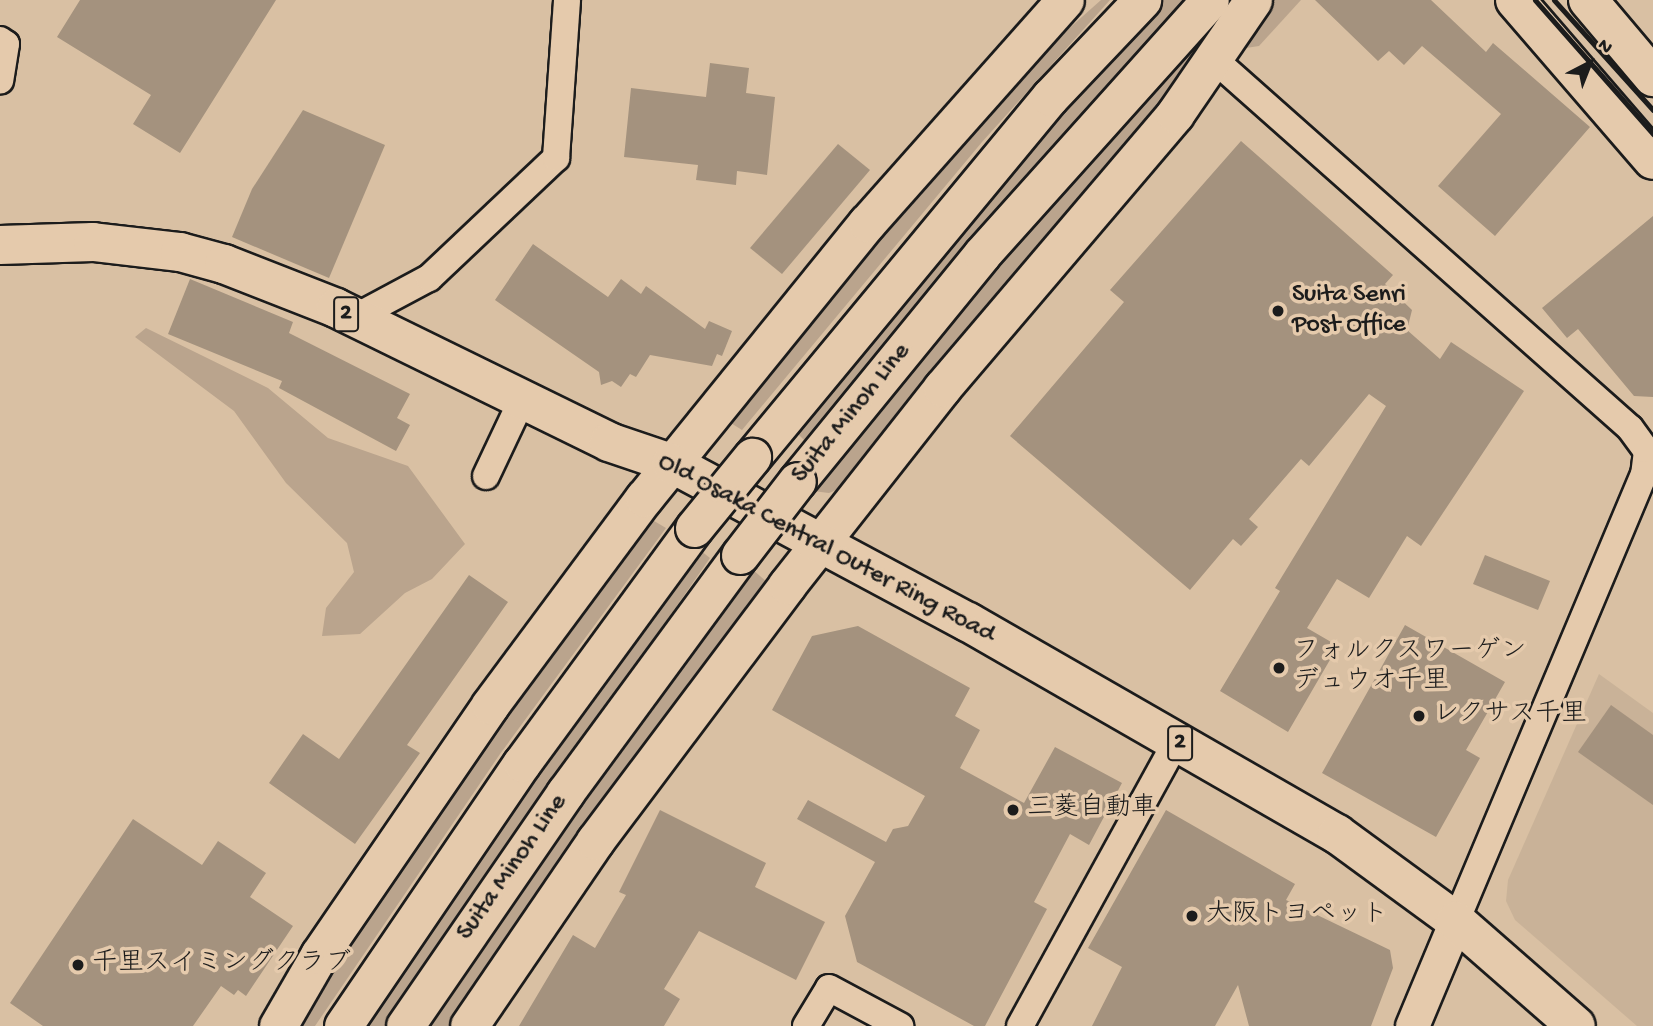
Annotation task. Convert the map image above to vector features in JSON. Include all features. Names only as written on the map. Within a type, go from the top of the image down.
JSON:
[{"type":"main road","points":[[278,1026],[319,955],[490,705],[671,463],[867,223],[1065,0]]},
{"type":"main road","name":"Suita Minoh Line","points":[[343,1026],[467,841],[694,528],[1050,97],[1142,0]]},
{"type":"main road","name":"Suita Minoh Line","points":[[405,1026],[550,815],[797,481],[982,254],[1210,0]]},
{"type":"main road","points":[[469,1026],[595,841],[820,543],[942,388],[1149,146],[1216,61],[1253,0]]},
{"type":"main road","points":[[1515,0],[1653,160]]},
{"type":"main road","points":[[1588,0],[1653,77]]},
{"type":"main road","name":"Old Osaka Central Outer Ring Road","points":[[0,245],[93,242],[180,252],[251,273],[354,318],[609,442],[671,463],[1177,741],[1337,834],[1456,921],[1576,1026]]},
{"type":"street","points":[[354,318],[429,278],[556,158],[567,0]]},
{"type":"street","points":[[0,40],[6,44],[0,82]]},
{"type":"street","points":[[1216,61],[1630,428],[1650,451],[1644,474],[1412,1026]]},
{"type":"street","points":[[486,476],[522,400]]},
{"type":"street","points":[[1020,1026],[1177,741]]},
{"type":"street","points":[[806,1026],[829,988],[900,1026]]},
{"type":"shaded area","points":[[1101,0],[1110,0],[982,142],[742,430],[726,420],[857,261],[1038,56]]},
{"type":"shaded area","points":[[1161,0],[1184,0],[804,440],[793,429],[1076,91]]},
{"type":"shaded area","points":[[1270,0],[1301,0],[1259,46],[1246,48],[1250,31]]},
{"type":"shaded area","points":[[1224,12],[1124,154],[844,487],[829,493],[813,491],[1001,260]]},
{"type":"shaded area","points":[[146,328],[268,388],[328,438],[408,466],[465,544],[432,579],[405,593],[360,634],[322,636],[326,608],[354,572],[347,543],[286,483],[234,411],[135,337]]},
{"type":"shaded area","points":[[649,518],[666,528],[500,754],[315,1026],[296,1026],[390,875]]},
{"type":"shaded area","points":[[696,547],[710,558],[385,1026],[362,1026],[429,922]]},
{"type":"shaded area","points":[[752,569],[767,582],[449,1026],[428,1026],[559,828]]},
{"type":"shaded area","points":[[1599,674],[1653,713],[1653,1026],[1637,1026],[1515,920],[1506,901],[1508,880]]},
{"type":"building","points":[[80,0],[276,0],[180,153],[133,124],[151,95],[57,37]]},
{"type":"building","points":[[1315,0],[1431,0],[1486,52],[1493,43],[1590,127],[1495,236],[1438,186],[1501,114],[1422,46],[1404,65],[1389,51],[1378,61]]},
{"type":"building","points":[[710,63],[749,68],[746,93],[775,97],[767,175],[737,171],[736,185],[696,180],[698,165],[624,157],[631,88],[706,97]]},
{"type":"building","points":[[303,110],[385,145],[329,278],[232,237],[252,189]]},
{"type":"building","points":[[1241,141],[1393,275],[1385,284],[1412,310],[1407,330],[1440,359],[1451,342],[1524,391],[1421,546],[1407,536],[1369,598],[1337,579],[1307,628],[1338,646],[1288,732],[1220,691],[1280,591],[1275,588],[1386,406],[1369,394],[1309,466],[1301,459],[1249,519],[1258,527],[1241,546],[1233,539],[1190,590],[1010,436],[1124,302],[1110,290]]},
{"type":"building","points":[[838,144],[870,170],[782,274],[750,248]]},
{"type":"building","points":[[1653,216],[1653,397],[1634,396],[1578,329],[1567,338],[1542,308]]},
{"type":"building","points":[[533,244],[608,297],[621,279],[641,294],[646,286],[705,329],[709,321],[732,331],[722,356],[717,354],[712,366],[650,355],[636,377],[630,374],[621,387],[612,381],[601,385],[599,372],[495,300]]},
{"type":"building","points":[[190,279],[293,322],[289,333],[410,394],[397,418],[410,425],[396,451],[279,388],[282,381],[168,334]]},
{"type":"building","points":[[1485,555],[1550,581],[1538,610],[1473,584]]},
{"type":"building","points":[[469,575],[508,602],[407,745],[420,753],[355,844],[269,783],[303,734],[339,759]]},
{"type":"building","name":"レクサス千里","points":[[1405,625],[1505,682],[1466,750],[1480,758],[1436,837],[1322,773]]},
{"type":"building","points":[[858,626],[970,688],[955,716],[980,730],[960,768],[1024,803],[1055,747],[1122,783],[1089,845],[1070,834],[1034,902],[1047,909],[985,1026],[974,1026],[857,962],[845,916],[875,862],[797,819],[808,800],[886,842],[893,829],[908,826],[925,796],[772,710],[812,636]]},
{"type":"building","points":[[1611,705],[1653,735],[1653,805],[1578,752]]},
{"type":"building","points":[[660,810],[766,863],[755,887],[825,922],[796,980],[699,931],[664,989],[680,999],[664,1026],[519,1026],[573,935],[595,948],[626,895],[619,892]]},
{"type":"building","points":[[1166,810],[1295,884],[1286,900],[1390,950],[1393,968],[1371,1026],[1249,1026],[1238,985],[1215,1026],[1092,1026],[1122,967],[1088,948]]},
{"type":"building","points":[[133,819],[202,865],[218,841],[266,873],[250,897],[293,926],[246,996],[238,990],[234,995],[221,986],[193,1026],[43,1026],[10,1003]]},
{"type":"railway","points":[[1535,0],[1653,134]]},
{"type":"railway","points":[[1554,0],[1653,110]]},
{"type":"place","name":"Suita Senri Post Office","points":[[1278,311]]},
{"type":"place","name":"フォルクスワーゲン デュウオ千里","points":[[1279,668]]},
{"type":"place","name":"レクサス千里","points":[[1419,716]]},
{"type":"place","name":"三菱自動車","points":[[1013,810]]},
{"type":"place","name":"大阪トヨペット","points":[[1192,916]]},
{"type":"place","name":"千里スイミングクラブ","points":[[78,965]]}]
